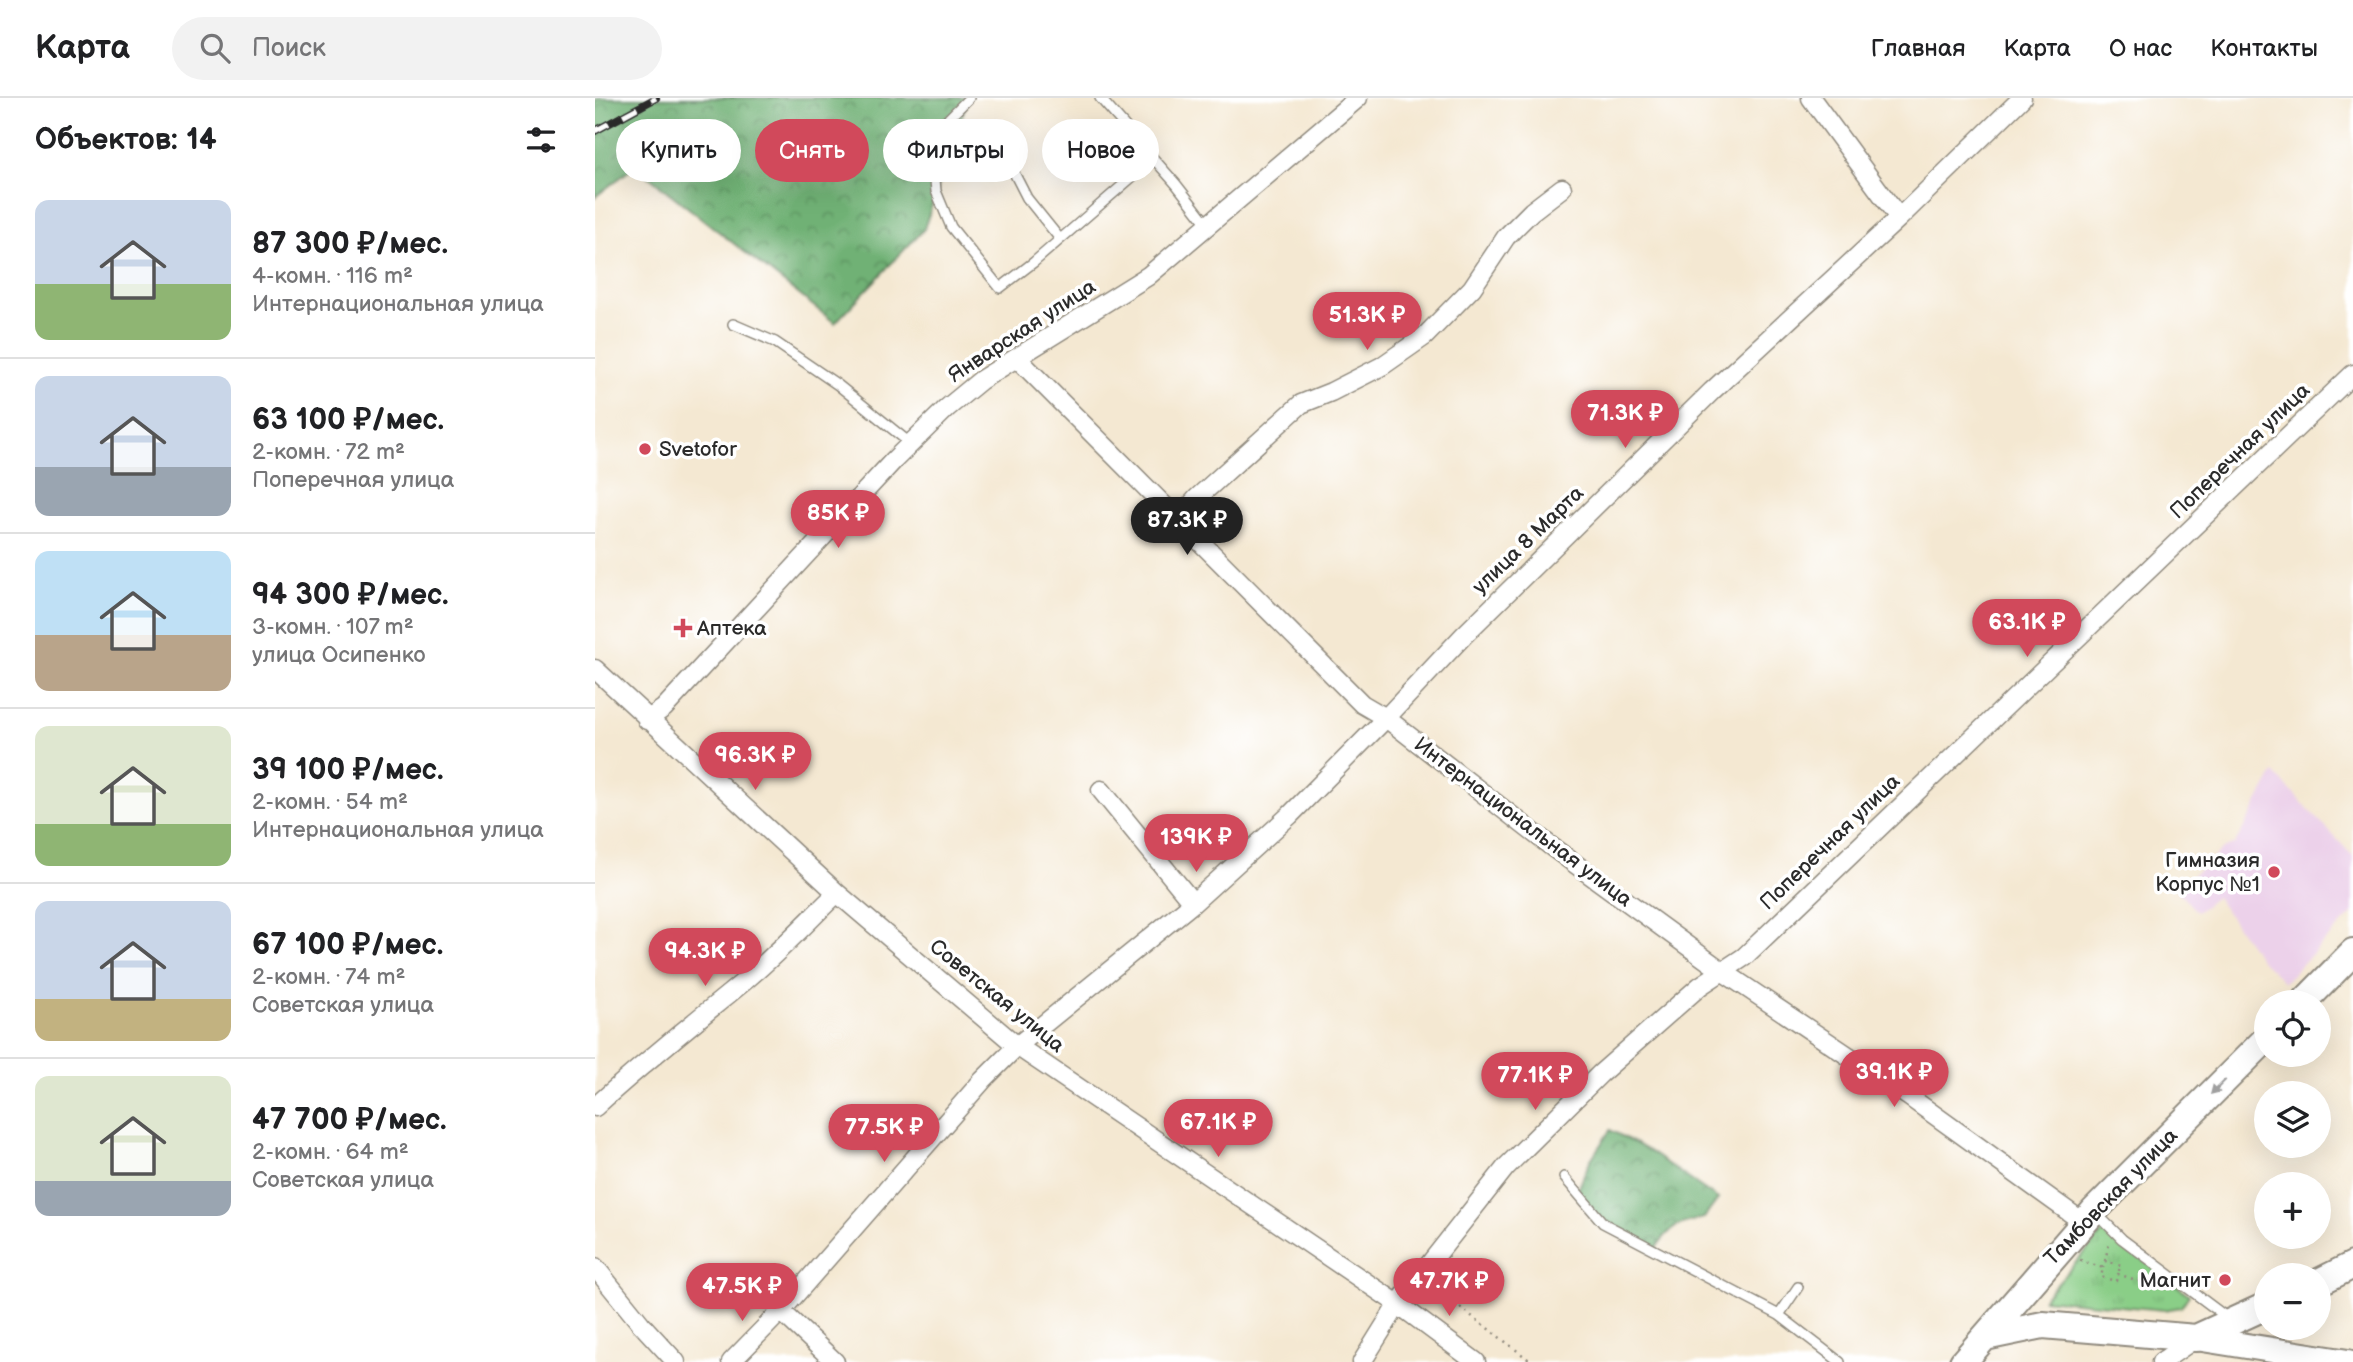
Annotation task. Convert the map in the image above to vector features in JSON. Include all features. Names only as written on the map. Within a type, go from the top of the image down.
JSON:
[{"type":"main road","points":[[2316,990],[2353,951]]},
{"type":"main road","name":"Тамбовская улица","points":[[1963,1362],[2088,1217],[2254,1051]]},
{"type":"main road","points":[[2331,1276],[2353,1265]]},
{"type":"main road","points":[[2196,1338],[2254,1311]]},
{"type":"main road","points":[[1985,1337],[2043,1325],[2196,1338],[2294,1358],[2348,1362]]},
{"type":"street","name":"Январская улица","points":[[647,719],[664,708],[947,408],[981,380],[1148,276],[1358,98]]},
{"type":"street","points":[[1811,98],[1899,218]]},
{"type":"street","name":"улица 8 Марта","points":[[731,1362],[781,1311],[983,1080],[1017,1046],[1193,903],[1290,815],[1464,635],[1682,421],[1899,218],[2022,98]]},
{"type":"street","points":[[1178,520],[1197,498],[1301,404],[1382,366],[1425,336],[1472,288],[1506,237],[1532,211],[1562,188]]},
{"type":"street","name":"Интернациональная улица","points":[[1017,358],[1362,704],[1386,718],[1552,847],[1722,971],[2088,1217]]},
{"type":"street","name":"Поперечная улица","points":[[1362,1362],[1398,1304],[1506,1167],[1600,1074],[1700,986],[1744,957],[2353,374]]},
{"type":"street","name":"Советская улица","points":[[595,669],[837,893],[1017,1046],[1398,1304],[1476,1362]]},
{"type":"street","points":[[1101,790],[1193,903]]},
{"type":"street","points":[[595,1107],[647,1060],[748,978],[837,893]]},
{"type":"street","points":[[595,1267],[676,1362]]},
{"type":"street","points":[[781,1311],[835,1362]]},
{"type":"street","points":[[2161,1362],[2196,1338]]},
{"type":"lane","points":[[969,98],[931,136],[936,191],[951,227],[1000,288],[1126,182]]},
{"type":"lane","points":[[1100,98],[1118,119]]},
{"type":"lane","points":[[1159,166],[1208,225]]},
{"type":"lane","points":[[1019,182],[1027,198],[1060,239]]},
{"type":"lane","points":[[733,324],[775,342],[838,385],[911,444]]},
{"type":"lane","points":[[1564,1177],[1603,1223],[1779,1315],[1840,1362]]},
{"type":"lane","points":[[2088,1217],[2232,1321]]},
{"type":"lane","points":[[1779,1315],[1798,1287]]},
{"type":"path","points":[[2056,1252],[2103,1268]]},
{"type":"path","points":[[2105,1261],[2121,1265],[2118,1274],[2116,1281],[2101,1277],[2105,1261]]},
{"type":"path","points":[[2118,1274],[2163,1289],[2185,1286]]},
{"type":"path","points":[[1419,1277],[1532,1362]]},
{"type":"shaded area","name":"Гимназия Корпус №1","points":[[2274,773],[2353,856],[2353,913],[2284,982],[2260,959],[2216,897],[2197,912],[2176,889],[2223,849],[2235,844]]},
{"type":"green space","points":[[968,98],[961,119],[883,119],[883,182],[940,182],[924,229],[835,323],[655,182],[741,182],[741,119],[616,119],[616,181],[595,197],[595,100]]},
{"type":"green space","points":[[1610,1130],[1646,1149],[1718,1199],[1704,1218],[1675,1227],[1655,1249],[1603,1223],[1577,1192],[1590,1161]]},
{"type":"green space","points":[[2105,1230],[2189,1295],[2181,1307],[2164,1310],[2043,1299]]},
{"type":"railway","points":[[595,131],[656,98]]},
{"type":"place","name":"Svetofor","points":[[645,449]]},
{"type":"place","name":"Аптека","points":[[683,628]]},
{"type":"place","name":"Гимназия Корпус №1","points":[[2274,872]]},
{"type":"place","name":"Магнит","points":[[2225,1280]]}]
